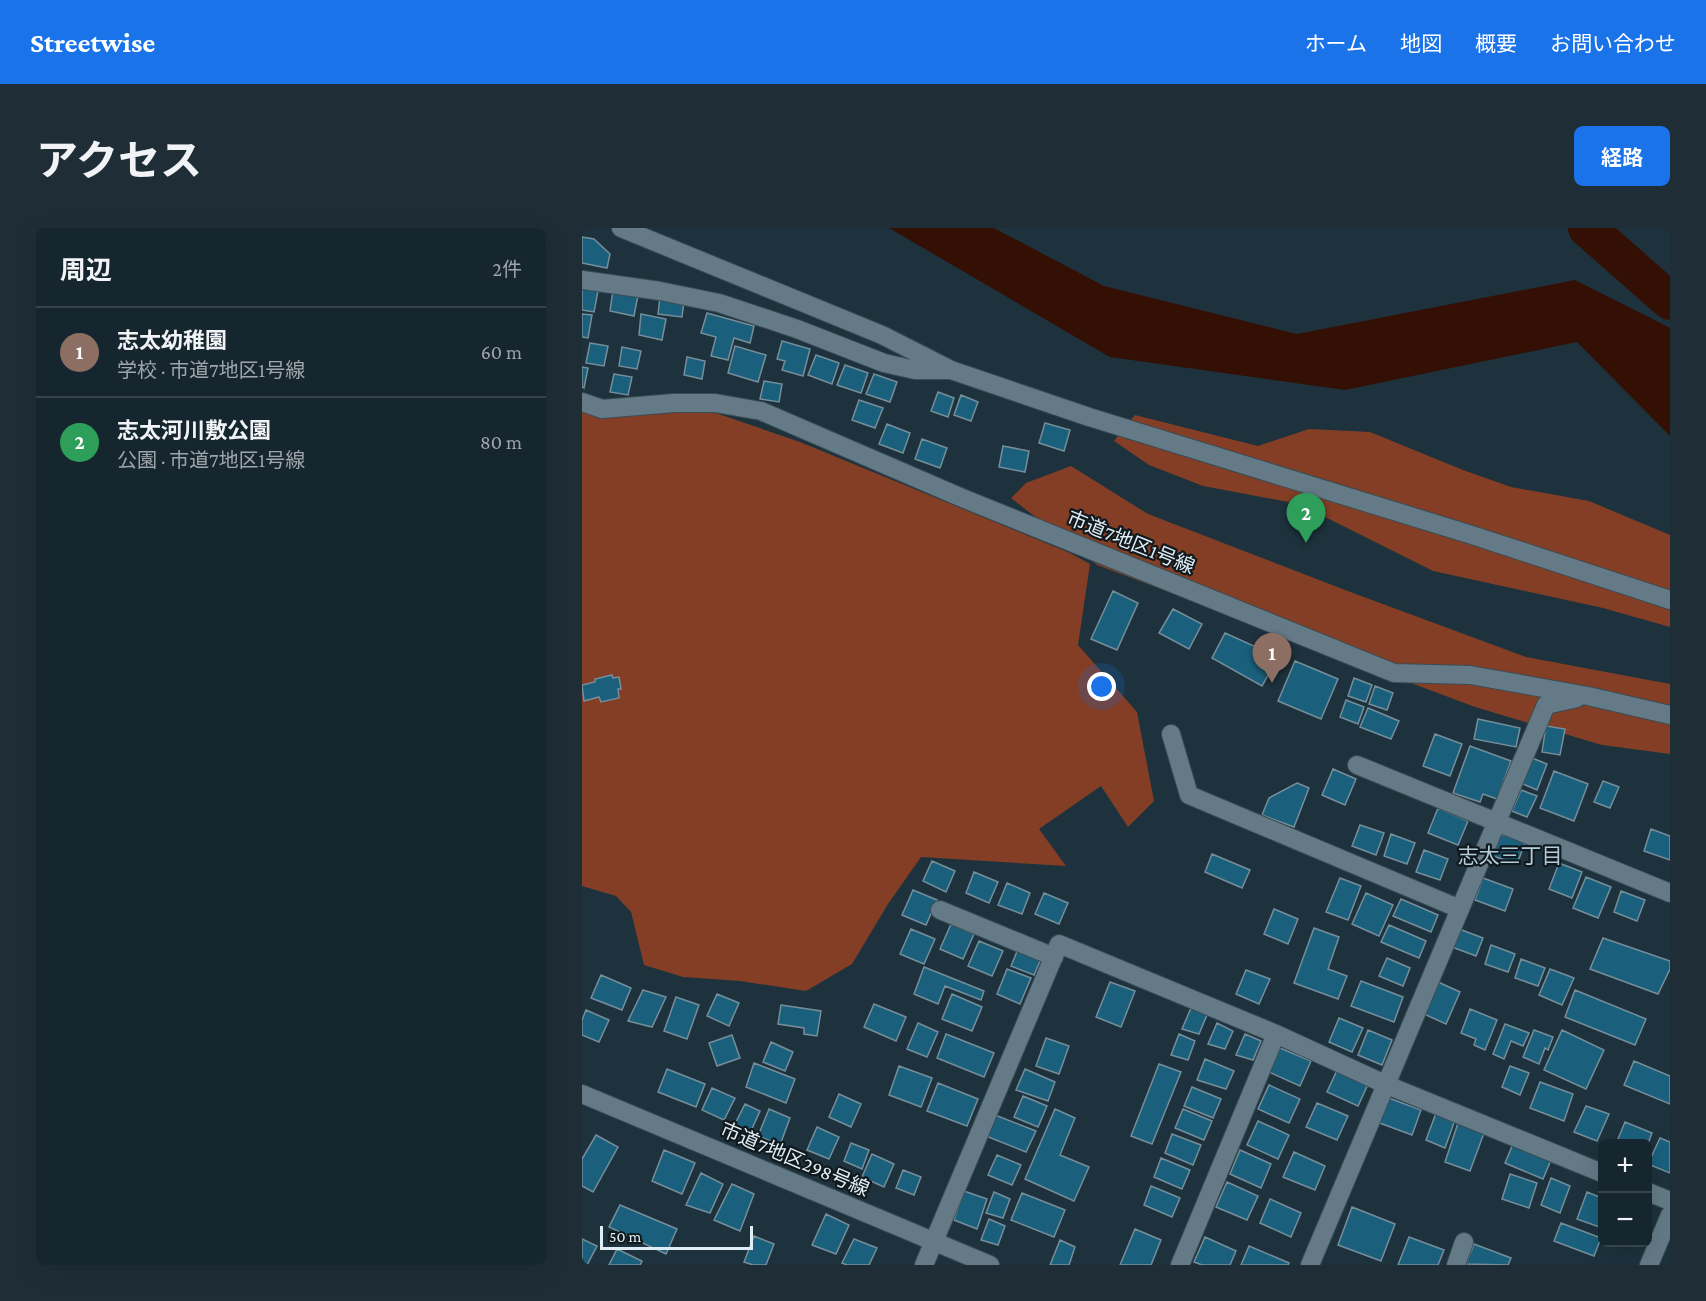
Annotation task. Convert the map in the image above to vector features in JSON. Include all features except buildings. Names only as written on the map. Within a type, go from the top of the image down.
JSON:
[{"type":"street","points":[[621,228],[882,335],[951,370],[1100,420],[1475,536],[1670,600]]},
{"type":"street","points":[[582,280],[660,291],[719,303],[797,329],[884,363],[915,370],[951,370]]},
{"type":"street","name":"市道7地区1号線","points":[[582,402],[602,409],[674,403],[715,403],[761,411],[971,501],[1394,673],[1470,675],[1587,696],[1670,715]]},
{"type":"street","points":[[1310,1265],[1546,705],[1587,696]]},
{"type":"street","points":[[1171,734],[1189,795],[1460,909]]},
{"type":"street","points":[[1357,765],[1670,893]]},
{"type":"street","points":[[940,910],[1054,957]]},
{"type":"street","points":[[924,1265],[1059,944],[1598,1171]]},
{"type":"street","points":[[1180,1265],[1276,1034]]},
{"type":"street","name":"市道7地区298号線","points":[[582,1094],[990,1265]]},
{"type":"street","points":[[1650,1193],[1670,1201]]},
{"type":"street","points":[[1649,1265],[1670,1215]]},
{"type":"street","points":[[1456,1265],[1464,1242]]},
{"type":"shaded area","points":[[889,228],[994,228],[1104,286],[1297,334],[1575,280],[1670,328],[1670,436],[1577,342],[1345,390],[1110,357]]},
{"type":"shaded area","points":[[707,410],[800,442],[1070,553],[1090,564],[1078,645],[1137,712],[1154,801],[1128,827],[1101,786],[1039,829],[1066,866],[921,857],[888,904],[852,964],[806,991],[740,981],[683,977],[644,965],[631,912],[616,896],[582,886],[582,412]]},
{"type":"shaded area","points":[[1135,415],[1258,446],[1309,429],[1370,432],[1511,487],[1589,501],[1670,535],[1670,627],[1603,608],[1433,571],[1299,504],[1203,486],[1149,465],[1114,441]]},
{"type":"shaded area","points":[[1071,466],[1148,514],[1526,657],[1670,684],[1670,754],[1602,745],[1475,707],[1097,565],[1011,498],[1026,483]]},
{"type":"waterway","points":[[1587,228],[1670,301]]},
{"type":"place","name":"志太河川敷公園","points":[[1306,543]]},
{"type":"place","name":"志太幼稚園","points":[[1272,683]]},
{"type":"district","name":"志太三丁目","points":[[1510,856]]}]
